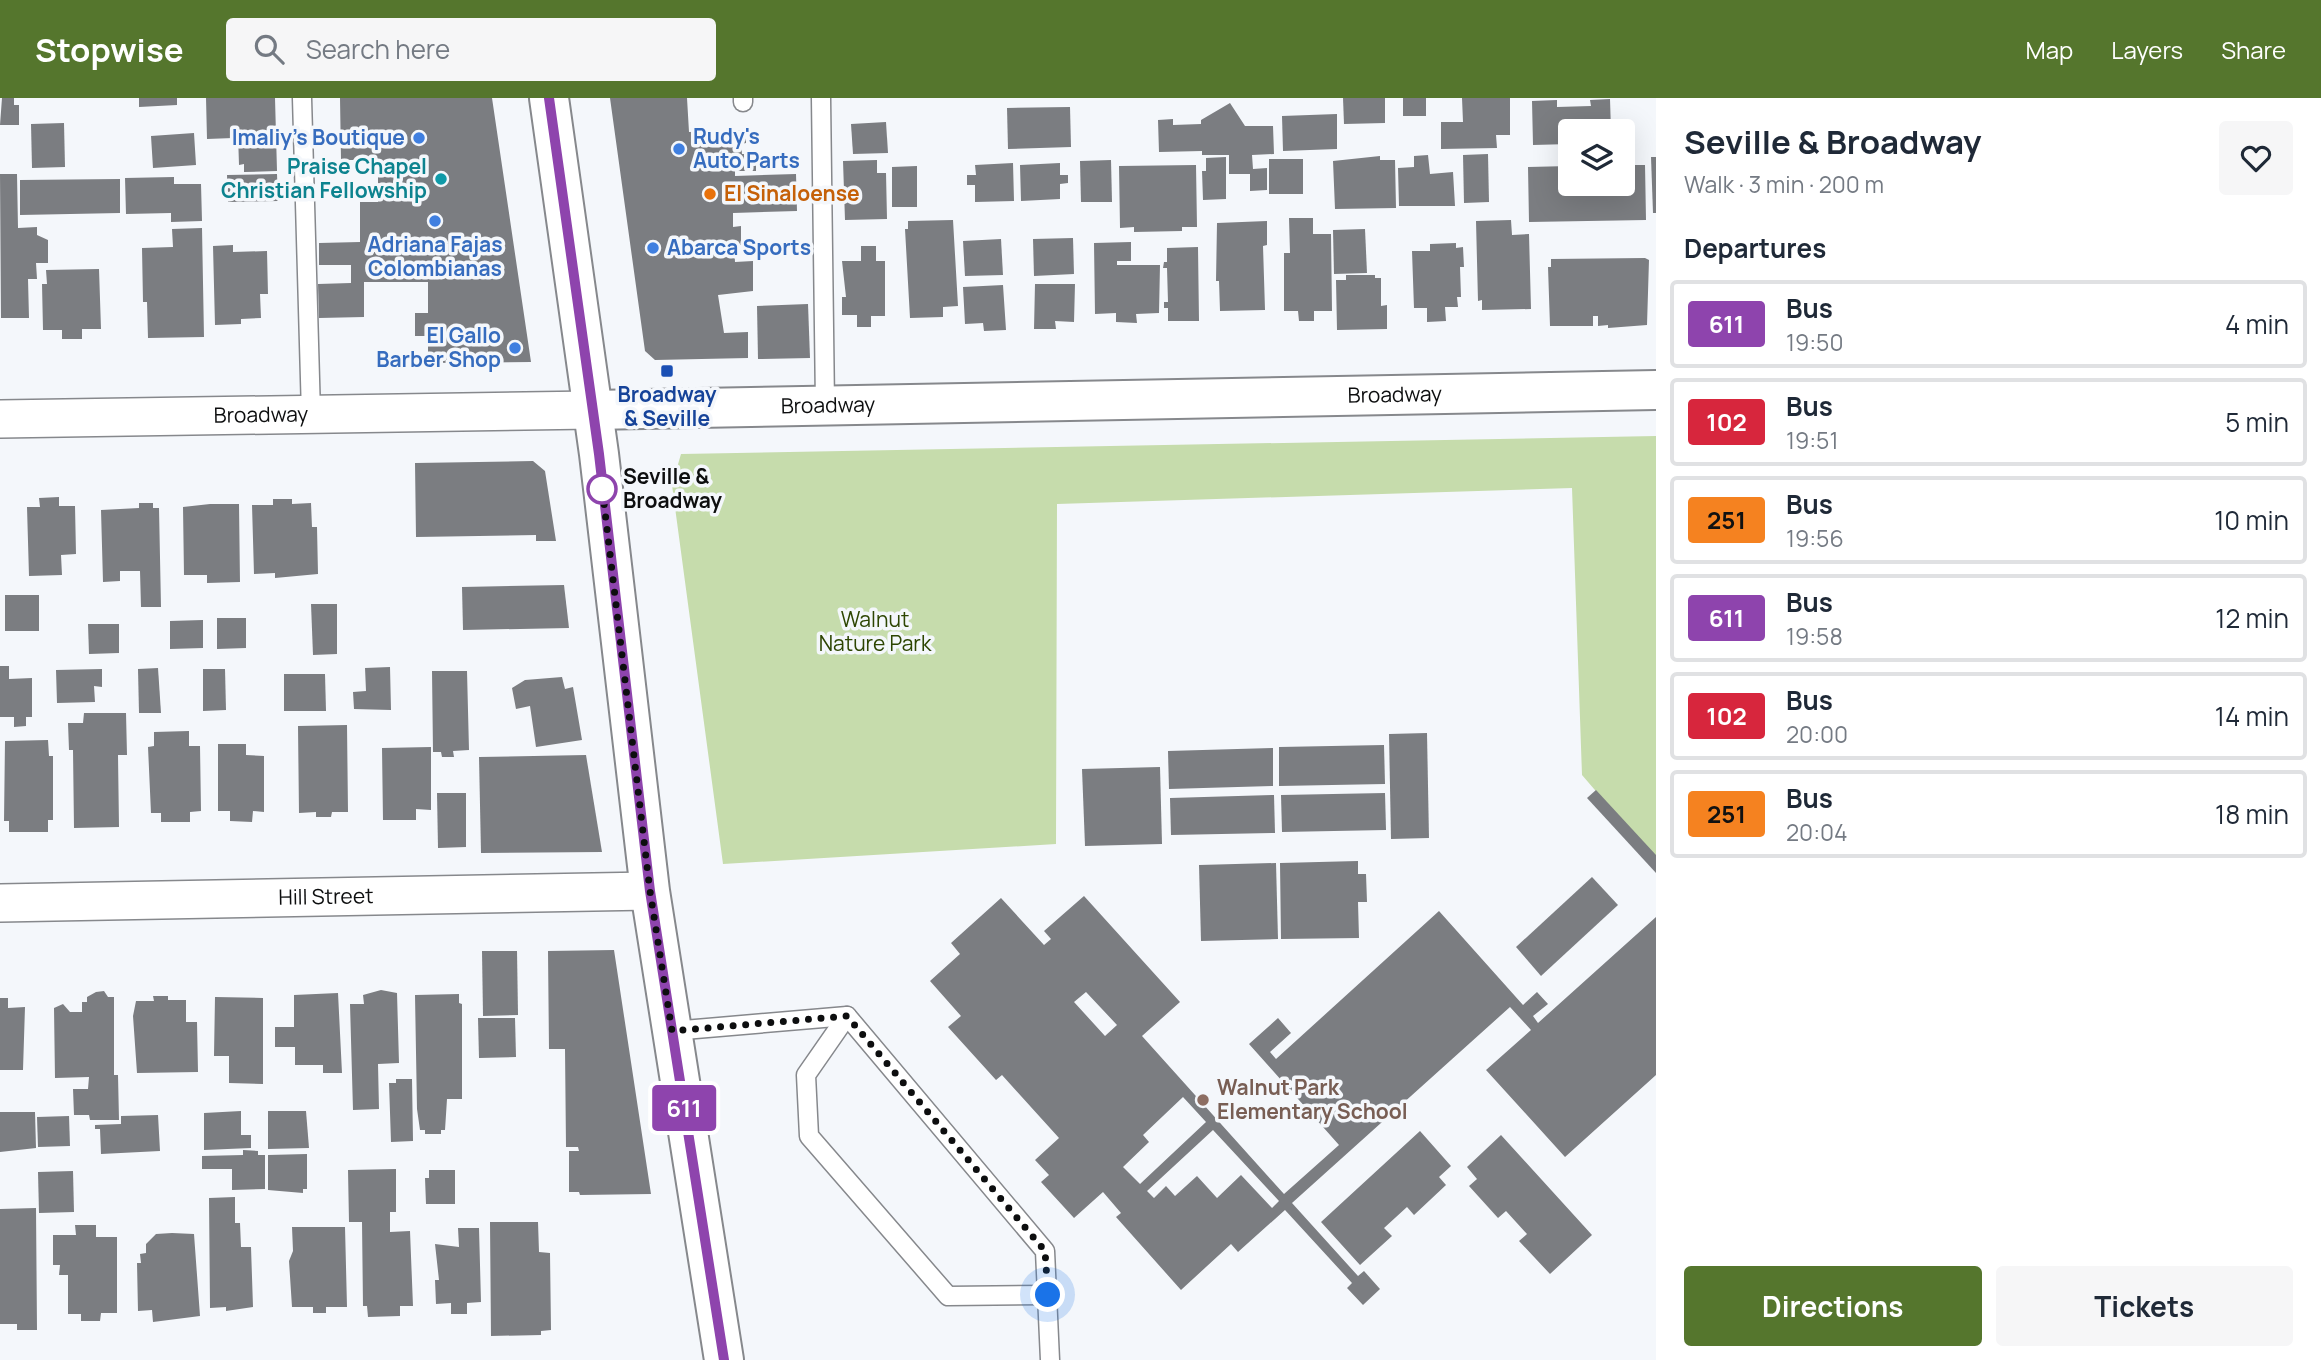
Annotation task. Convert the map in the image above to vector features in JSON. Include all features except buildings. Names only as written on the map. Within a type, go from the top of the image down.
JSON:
[{"type":"street","points":[[549,98],[592,410],[650,891],[724,1360]]},
{"type":"street","name":"Broadway","points":[[0,419],[1656,390]]},
{"type":"street","name":"Hill Street","points":[[0,903],[650,891]]},
{"type":"lane","points":[[302,98],[311,414]]},
{"type":"lane","points":[[821,98],[825,405]]},
{"type":"lane","points":[[672,1031],[847,1016]]},
{"type":"lane","points":[[847,1016],[1045,1251],[1050,1360]]},
{"type":"lane","points":[[847,1016],[806,1075],[808,1136],[948,1296],[1048,1295]]},
{"type":"green space","name":"Walnut Nature Park","points":[[1656,436],[1656,861],[1582,775],[1572,488],[1057,504],[1056,844],[723,864],[672,485],[681,454]]},
{"type":"bus line","name":"611","points":[[549,98],[599,454],[650,891],[724,1360]]},
{"type":"place","name":"Imaliy's Boutique","points":[[419,138]]},
{"type":"place","name":"Rudy's Auto Parts","points":[[679,149]]},
{"type":"place","name":"Praise Chapel Christian Fellowship","points":[[441,179]]},
{"type":"place","name":"El Sinaloense","points":[[710,194]]},
{"type":"place","name":"Adriana Fajas Colombianas","points":[[435,221]]},
{"type":"place","name":"Abarca Sports","points":[[653,248]]},
{"type":"place","name":"El Gallo Barber Shop","points":[[515,348]]},
{"type":"place","name":"Broadway & Seville","points":[[667,371]]},
{"type":"place","name":"Seville & Broadway","points":[[602,489]]},
{"type":"place","name":"Walnut Park Elementary School","points":[[1203,1100]]},
{"type":"route","points":[[602,489],[601,478],[650,891],[672,1031],[847,1016],[1045,1251],[1048,1295]]}]
